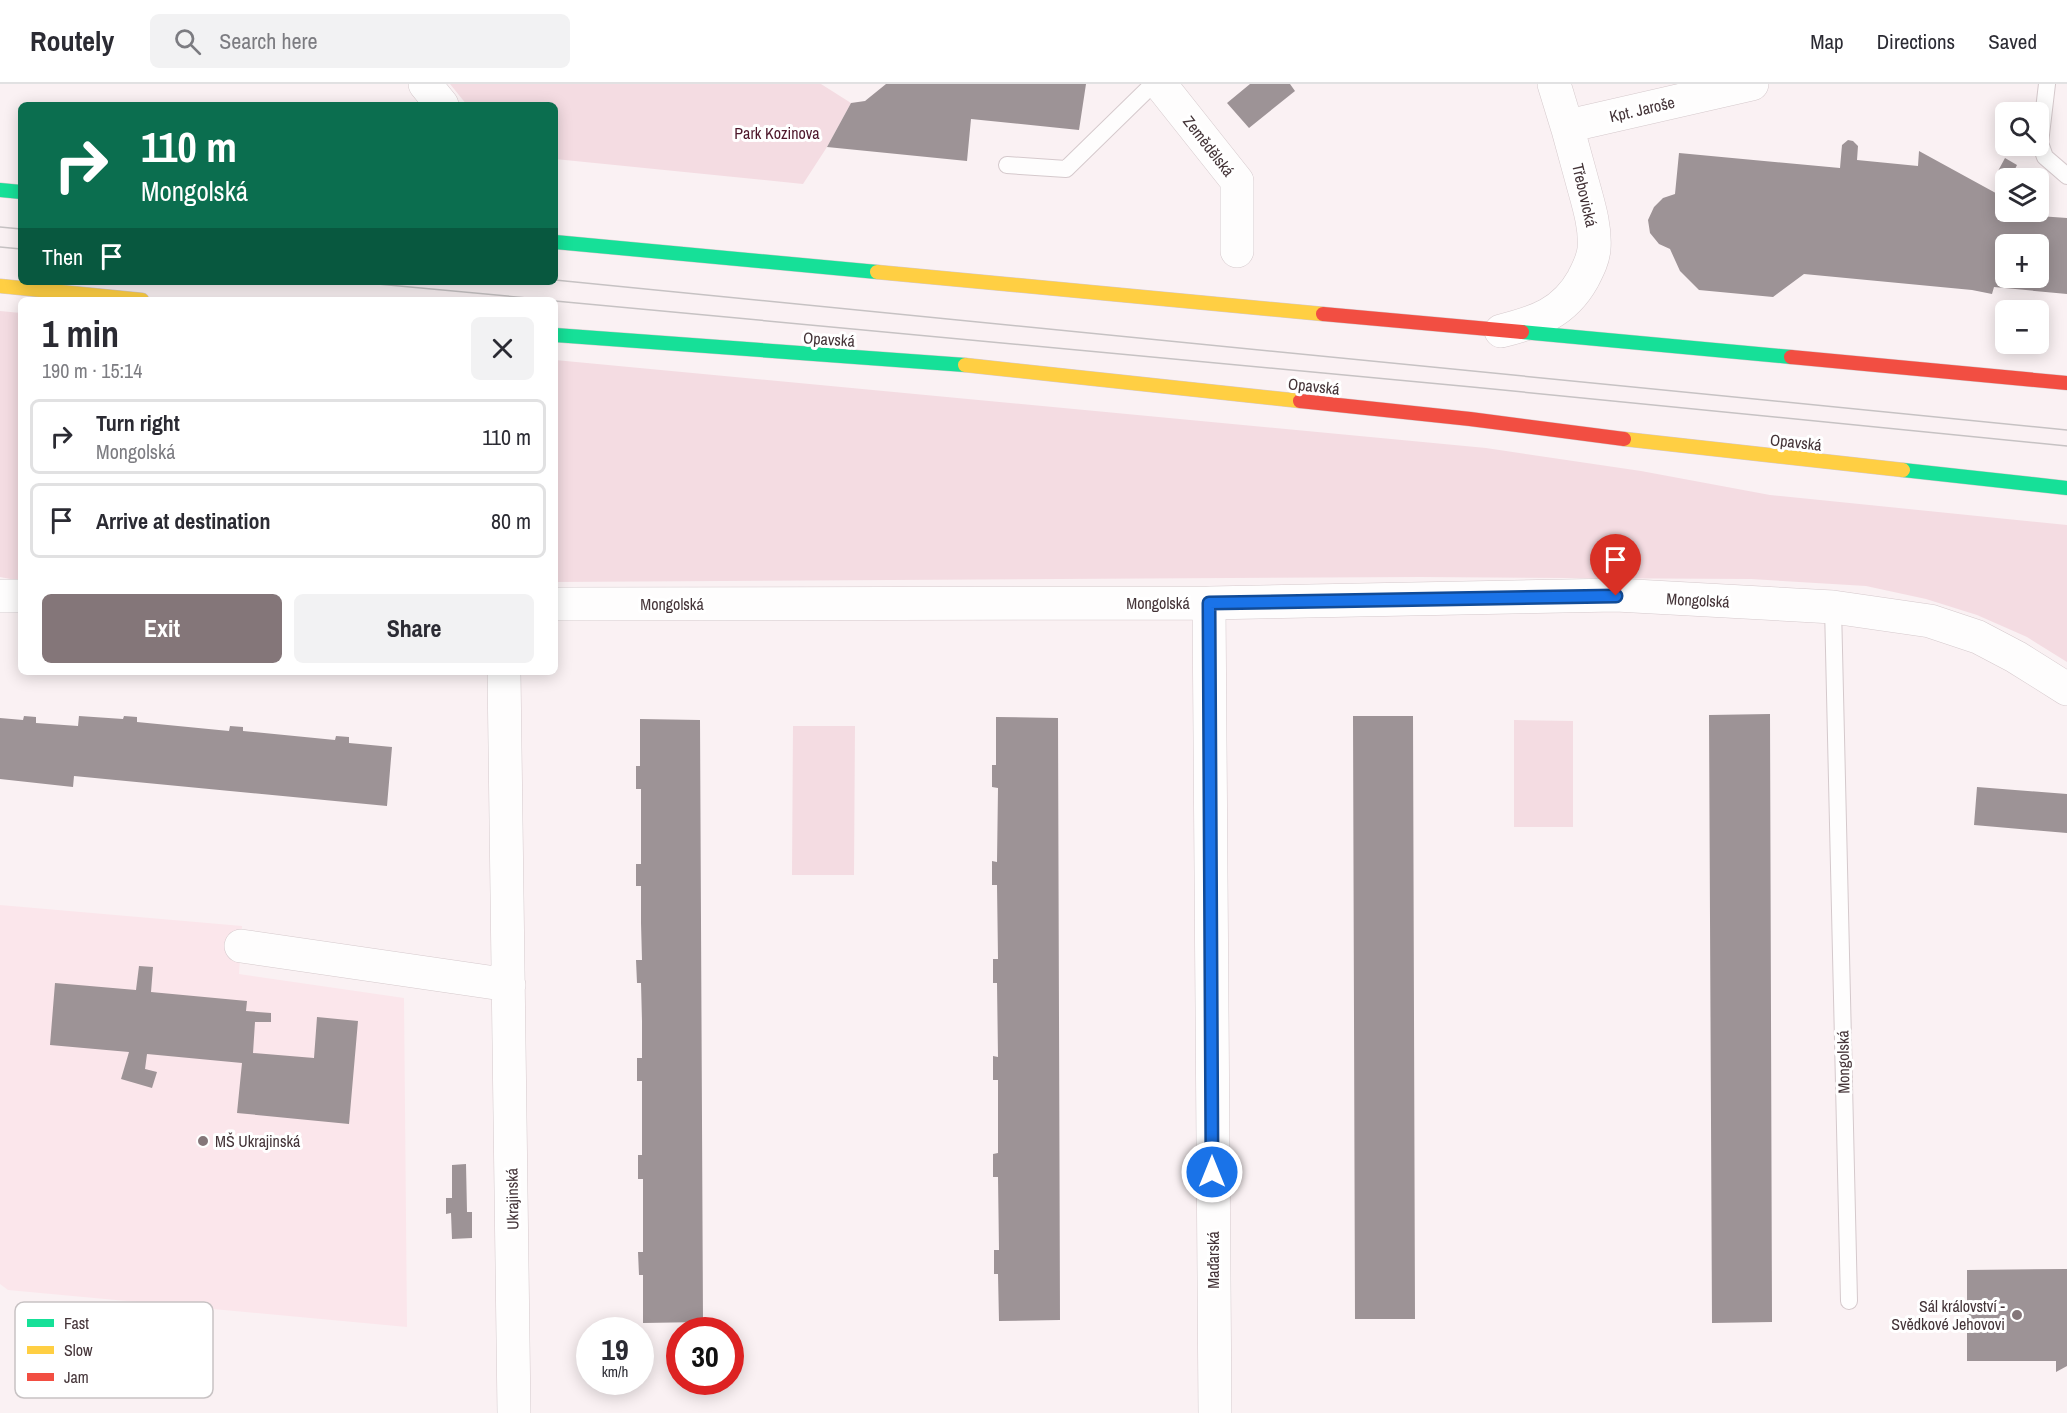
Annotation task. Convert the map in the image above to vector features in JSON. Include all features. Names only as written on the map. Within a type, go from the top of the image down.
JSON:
[{"type":"main road","points":[[0,190],[18,192]]},
{"type":"main road","points":[[558,242],[2067,383]]},
{"type":"main road","points":[[0,286],[112,297]]},
{"type":"main road","name":"Opavská","points":[[558,335],[965,365],[1470,419],[1631,441],[2067,488]]},
{"type":"street","points":[[425,84],[440,102]]},
{"type":"street","name":"Zemědělská","points":[[1160,84],[1237,181],[1237,251]]},
{"type":"street","name":"Třebovická","points":[[1502,331],[1532,324],[1559,308],[1579,286],[1593,257],[1592,222],[1568,126],[1554,84]]},
{"type":"street","name":"Kpt. Jaroše","points":[[1568,126],[1752,84]]},
{"type":"street","points":[[0,596],[18,596]]},
{"type":"street","name":"Mongolská","points":[[558,604],[1209,603],[1616,596],[1833,608],[1930,621],[1978,637],[2016,657],[2067,689]]},
{"type":"street","name":"Maďarská","points":[[1209,603],[1215,1413]]},
{"type":"street","name":"Ukrajinská","points":[[504,675],[514,1413]]},
{"type":"street","points":[[241,946],[509,985]]},
{"type":"lane","points":[[1007,165],[1066,169],[1153,84]]},
{"type":"lane","points":[[2047,84],[2040,143],[2045,157],[2067,176]]},
{"type":"lane","name":"Mongolská","points":[[1833,608],[1849,1301]]},
{"type":"shaded area","name":"MŠ Ukrajinská","points":[[0,905],[242,926],[239,974],[404,998],[407,1327],[213,1309],[213,1302],[137,1302],[8,1290],[0,1284]]},
{"type":"green space","name":"Park Kozinova","points":[[450,84],[821,84],[851,103],[803,184],[558,159],[558,102],[465,102]]},
{"type":"green space","points":[[0,311],[18,313],[18,580],[0,577]]},
{"type":"green space","points":[[558,360],[1486,448],[1641,471],[1770,495],[2067,525],[2067,662],[2027,637],[1977,615],[1926,599],[1866,586],[1751,579],[1420,577],[558,582]]},
{"type":"green space","points":[[1514,720],[1573,721],[1573,827],[1514,827]]},
{"type":"green space","points":[[793,726],[855,726],[854,875],[792,875]]},
{"type":"building","points":[[886,84],[1086,84],[1079,130],[971,119],[967,161],[827,147],[851,103],[865,101]]},
{"type":"building","points":[[1250,84],[1290,84],[1295,91],[1249,128],[1227,103]]},
{"type":"building","points":[[1848,140],[1858,146],[1857,160],[1918,166],[1919,151],[1995,193],[1995,222],[2049,222],[2049,217],[2067,218],[2067,294],[2004,288],[2049,288],[2049,234],[1995,234],[1995,287],[1992,294],[1972,290],[1804,274],[1773,297],[1699,290],[1680,271],[1670,249],[1659,244],[1650,233],[1648,220],[1654,207],[1663,198],[1675,194],[1679,153],[1840,168],[1842,145]]},
{"type":"building","points":[[2005,158],[2017,165],[2016,168],[2000,168]]},
{"type":"building","points":[[1770,714],[1772,1322],[1712,1323],[1709,715]]},
{"type":"building","points":[[24,716],[36,717],[36,723],[78,726],[79,716],[123,719],[124,716],[137,717],[137,722],[229,731],[230,726],[243,727],[243,731],[335,740],[336,736],[349,737],[349,743],[392,747],[387,806],[74,776],[73,787],[0,779],[0,718],[23,720]]},
{"type":"building","points":[[1353,716],[1413,716],[1415,1319],[1355,1319]]},
{"type":"building","points":[[996,717],[1058,718],[1060,1320],[999,1321],[998,1274],[994,1274],[994,1250],[999,1250],[998,1177],[993,1177],[993,1154],[998,1153],[998,1080],[993,1080],[993,1056],[998,1057],[997,983],[993,983],[993,959],[998,959],[997,885],[992,885],[992,861],[997,862],[998,788],[992,787],[992,765],[996,765]]},
{"type":"building","points":[[640,719],[700,720],[703,1317],[666,1317],[666,1323],[654,1323],[654,1317],[643,1317],[643,1275],[639,1275],[638,1252],[643,1252],[643,1179],[638,1179],[638,1155],[642,1155],[642,1081],[637,1081],[637,1058],[642,1058],[642,1021],[641,983],[637,983],[636,960],[642,960],[641,886],[636,886],[636,864],[641,864],[641,789],[636,789],[636,766],[640,766]]},
{"type":"building","points":[[1977,787],[2067,794],[2067,833],[1974,825]]},
{"type":"building","points":[[139,966],[153,967],[151,992],[247,1001],[246,1011],[271,1013],[271,1022],[255,1022],[253,1053],[314,1058],[317,1017],[358,1021],[349,1124],[237,1113],[242,1063],[147,1054],[145,1069],[157,1072],[152,1088],[121,1079],[129,1052],[50,1045],[55,983],[136,990]]},
{"type":"building","points":[[466,1164],[467,1212],[472,1212],[472,1238],[452,1239],[451,1213],[446,1214],[446,1198],[452,1198],[452,1165]]},
{"type":"building","name":"Sál království - Svědkové Jehovovi","points":[[2067,1269],[2067,1366],[2056,1372],[2056,1361],[1967,1361],[1967,1270]]},
{"type":"tram line","points":[[0,227],[18,229]]},
{"type":"tram line","points":[[0,247],[18,249]]},
{"type":"tram line","points":[[558,280],[2067,430]]},
{"type":"tram line","points":[[388,285],[517,297]]},
{"type":"tram line","points":[[558,301],[1472,387],[2067,446]]},
{"type":"traffic: fast","points":[[0,190],[18,192]]},
{"type":"traffic: fast","points":[[558,242],[877,272]]},
{"type":"traffic: fast","points":[[1522,332],[1791,357]]},
{"type":"traffic: fast","points":[[558,335],[965,365]]},
{"type":"traffic: fast","points":[[1903,470],[2067,488]]},
{"type":"traffic: slow","points":[[877,272],[1323,314]]},
{"type":"traffic: slow","points":[[0,286],[112,297]]},
{"type":"traffic: slow","points":[[965,365],[1300,401]]},
{"type":"traffic: slow","points":[[1624,439],[1903,470]]},
{"type":"traffic: jam","points":[[1323,314],[1522,332]]},
{"type":"traffic: jam","points":[[1791,357],[2067,383]]},
{"type":"traffic: jam","points":[[1300,401],[1470,419],[1624,439]]},
{"type":"place","name":"MŠ Ukrajinská","points":[[203,1141]]},
{"type":"place","name":"Sál království - Svědkové Jehovovi","points":[[2017,1315]]},
{"type":"route","points":[[1212,1172],[1209,603],[1616,596]]}]
